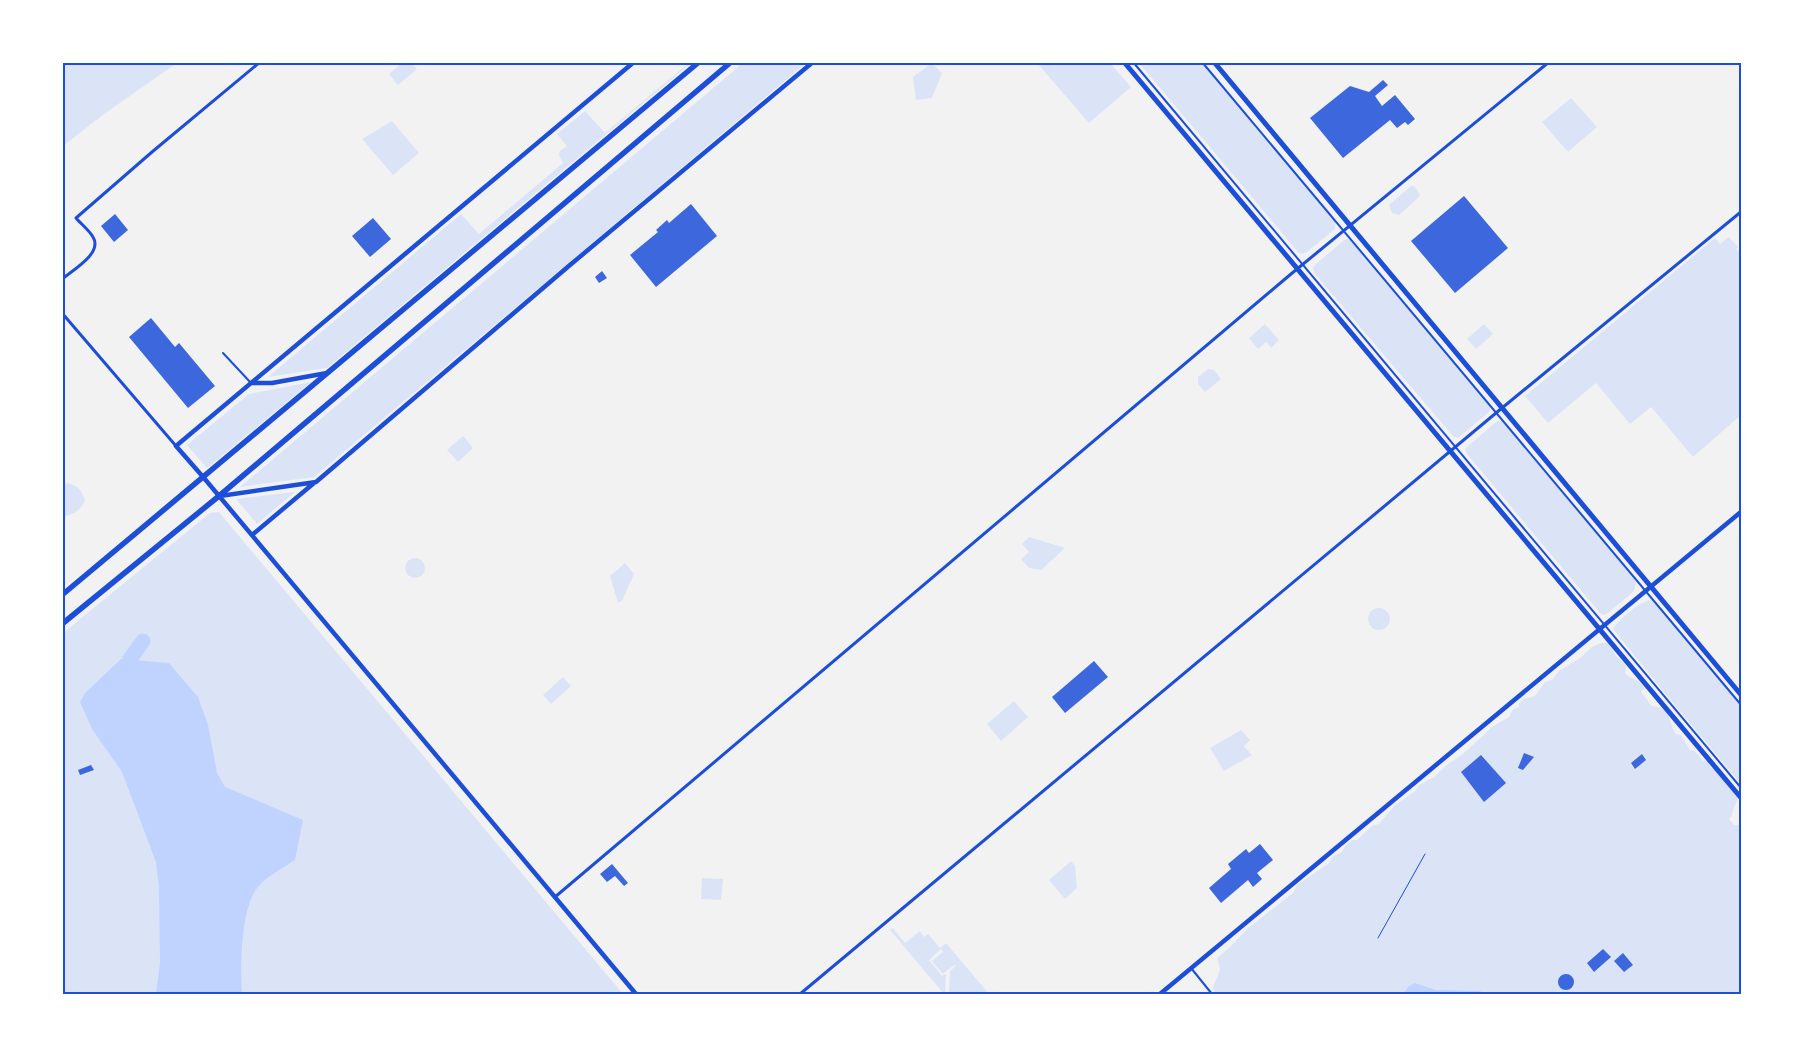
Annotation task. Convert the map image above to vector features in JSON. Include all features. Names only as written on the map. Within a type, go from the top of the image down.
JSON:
[{"type":"main road","points":[[62,595],[331,372],[699,62]]},
{"type":"main road","points":[[62,624],[219,496],[731,62]]},
{"type":"main road","points":[[1124,62],[1300,267],[1450,452],[1601,628],[1742,799]]},
{"type":"main road","points":[[1214,62],[1742,696]]},
{"type":"street","points":[[62,279],[83,264],[96,244],[93,237],[76,218],[260,62]]},
{"type":"street","points":[[176,446],[634,62]]},
{"type":"street","points":[[252,535],[813,62]]},
{"type":"street","points":[[554,898],[1300,267],[1549,62]]},
{"type":"street","points":[[800,994],[1502,408],[1742,211]]},
{"type":"street","points":[[62,313],[204,478],[636,994]]},
{"type":"street","points":[[252,383],[272,383],[331,372]]},
{"type":"street","points":[[219,496],[316,482]]},
{"type":"street","points":[[1160,994],[1742,510]]},
{"type":"lane","points":[[1133,62],[1300,267],[1455,448],[1601,628],[1742,789]]},
{"type":"lane","points":[[1202,62],[1742,706]]},
{"type":"lane","points":[[223,354],[252,383]]},
{"type":"lane","points":[[1191,968],[1212,994]]},
{"type":"path","points":[[1378,938],[1425,854]]},
{"type":"shaded area","points":[[63,62],[177,63],[104,114],[63,146]]},
{"type":"shaded area","points":[[403,62],[411,63],[417,69],[398,85],[389,74]]},
{"type":"shaded area","points":[[691,63],[327,368],[268,377],[461,214],[479,234],[563,163],[559,155],[560,151],[567,146],[557,134],[585,111],[605,133]]},
{"type":"shaded area","points":[[743,63],[806,63],[314,477],[240,487]]},
{"type":"shaded area","points":[[932,63],[942,73],[932,98],[916,100],[913,77]]},
{"type":"shaded area","points":[[1037,63],[1110,63],[1131,87],[1089,123]]},
{"type":"shaded area","points":[[1139,63],[1204,63],[1336,220],[1335,229],[1307,252],[1302,254],[1298,252]]},
{"type":"shaded area","points":[[1571,98],[1597,127],[1568,152],[1542,122]]},
{"type":"shaded area","points":[[392,121],[419,153],[393,175],[362,139]]},
{"type":"shaded area","points":[[1411,186],[1414,186],[1420,195],[1418,198],[1399,215],[1392,213],[1390,204]]},
{"type":"shaded area","points":[[1729,237],[1738,247],[1736,249],[1741,253],[1741,415],[1693,457],[1651,407],[1630,424],[1596,383],[1548,423],[1525,396],[1715,238],[1720,244]]},
{"type":"shaded area","points":[[1347,239],[1352,241],[1491,406],[1489,412],[1458,438],[1453,436],[1315,274],[1313,268],[1315,265]]},
{"type":"shaded area","points":[[1265,324],[1279,340],[1271,348],[1266,342],[1258,349],[1249,338]]},
{"type":"shaded area","points":[[1484,324],[1493,334],[1476,349],[1467,339]]},
{"type":"shaded area","points":[[1208,369],[1214,370],[1221,379],[1205,392],[1198,384],[1198,377]]},
{"type":"shaded area","points":[[311,382],[207,468],[187,445],[249,394]]},
{"type":"shaded area","points":[[1497,421],[1504,421],[1634,577],[1636,585],[1633,592],[1608,613],[1603,615],[1600,613],[1467,454],[1465,449]]},
{"type":"shaded area","points":[[463,436],[473,448],[458,462],[447,450]]},
{"type":"shaded area","points":[[68,483],[79,489],[85,501],[77,511],[66,516],[63,527],[63,486]]},
{"type":"shaded area","points":[[295,492],[257,524],[236,499]]},
{"type":"shaded area","points":[[219,512],[623,994],[63,994],[63,633],[210,513]]},
{"type":"shaded area","points":[[1029,537],[1065,548],[1041,570],[1029,568],[1021,559],[1029,552],[1022,544]]},
{"type":"shaded area","points":[[415,558],[422,561],[425,568],[422,575],[415,578],[408,575],[405,568],[408,561]]},
{"type":"shaded area","points":[[625,563],[634,574],[622,601],[618,603],[610,576]]},
{"type":"shaded area","points":[[1650,600],[1656,602],[1741,706],[1741,784],[1613,629],[1629,612]]},
{"type":"shaded area","points":[[1379,608],[1387,611],[1390,619],[1387,627],[1379,630],[1371,627],[1368,619],[1371,611]]},
{"type":"shaded area","points":[[1601,643],[1609,645],[1615,655],[1626,666],[1625,673],[1642,685],[1644,688],[1641,692],[1652,706],[1659,707],[1666,712],[1676,734],[1681,735],[1690,750],[1695,751],[1703,761],[1707,761],[1711,768],[1715,768],[1738,796],[1732,816],[1729,819],[1734,825],[1741,825],[1741,994],[1215,994],[1213,988],[1220,969],[1217,958],[1247,929],[1293,893],[1297,885],[1329,863],[1333,856],[1342,852],[1345,846],[1353,840],[1357,840],[1372,826],[1379,824],[1394,806],[1415,791],[1419,785],[1434,777],[1463,754],[1492,727],[1509,717],[1513,709],[1519,707],[1519,703],[1523,699],[1535,696],[1545,682],[1552,680],[1560,670],[1580,658],[1592,647]]},
{"type":"shaded area","points":[[563,677],[571,686],[551,704],[543,695]]},
{"type":"shaded area","points":[[1014,701],[1028,717],[1001,741],[987,724]]},
{"type":"shaded area","points":[[1241,730],[1250,740],[1244,746],[1252,755],[1224,771],[1210,748]]},
{"type":"shaded area","points":[[1071,861],[1075,866],[1077,888],[1065,899],[1049,880]]},
{"type":"shaded area","points":[[702,878],[723,879],[721,900],[701,899]]},
{"type":"shaded area","points":[[893,928],[905,943],[920,931],[924,937],[928,934],[940,948],[946,943],[989,994],[949,994],[950,971],[956,966],[954,965],[943,974],[932,961],[944,953],[941,949],[929,960],[942,976],[946,974],[944,994],[890,930]]},
{"type":"water","points":[[121,659],[169,663],[198,697],[208,725],[217,773],[225,787],[303,820],[295,860],[263,882],[255,891],[250,901],[242,941],[242,994],[156,994],[160,963],[159,887],[156,862],[122,772],[92,729],[80,702],[85,693]]},
{"type":"water","points":[[1415,983],[1436,990],[1480,991],[1485,994],[1403,994],[1409,986]]},
{"type":"building","points":[[1383,80],[1388,85],[1375,96],[1382,106],[1395,95],[1415,119],[1408,125],[1405,122],[1397,128],[1390,120],[1343,158],[1310,118],[1350,86],[1369,92]]},
{"type":"building","points":[[1464,196],[1508,248],[1455,293],[1411,241]]},
{"type":"building","points":[[691,204],[717,236],[656,287],[630,255],[658,232],[656,230],[667,220],[669,223]]},
{"type":"building","points":[[115,214],[128,230],[114,242],[101,226]]},
{"type":"building","points":[[373,218],[391,239],[370,257],[352,236]]},
{"type":"building","points":[[602,271],[607,278],[599,283],[595,277]]},
{"type":"building","points":[[151,318],[175,347],[179,343],[215,386],[188,408],[129,337]]},
{"type":"building","points":[[1094,661],[1108,677],[1065,713],[1052,697]]},
{"type":"building","points":[[1524,753],[1534,757],[1523,770],[1518,768]]},
{"type":"building","points":[[1642,754],[1646,760],[1635,769],[1631,763]]},
{"type":"building","points":[[1481,755],[1506,783],[1484,802],[1461,772]]},
{"type":"building","points":[[91,765],[94,770],[80,775],[78,770]]},
{"type":"building","points":[[1260,844],[1273,860],[1257,873],[1262,879],[1253,887],[1248,880],[1221,903],[1209,888],[1231,869],[1228,864],[1246,849],[1249,853]]},
{"type":"building","points":[[612,864],[628,883],[624,886],[615,876],[607,882],[600,874]]},
{"type":"building","points":[[1603,949],[1611,957],[1594,972],[1587,963]]},
{"type":"building","points":[[1623,953],[1633,965],[1624,972],[1614,961]]},
{"type":"building","points":[[1566,974],[1574,982],[1566,990],[1558,982]]},
{"type":"waterway","points":[[136,676],[130,659],[143,641]]}]
